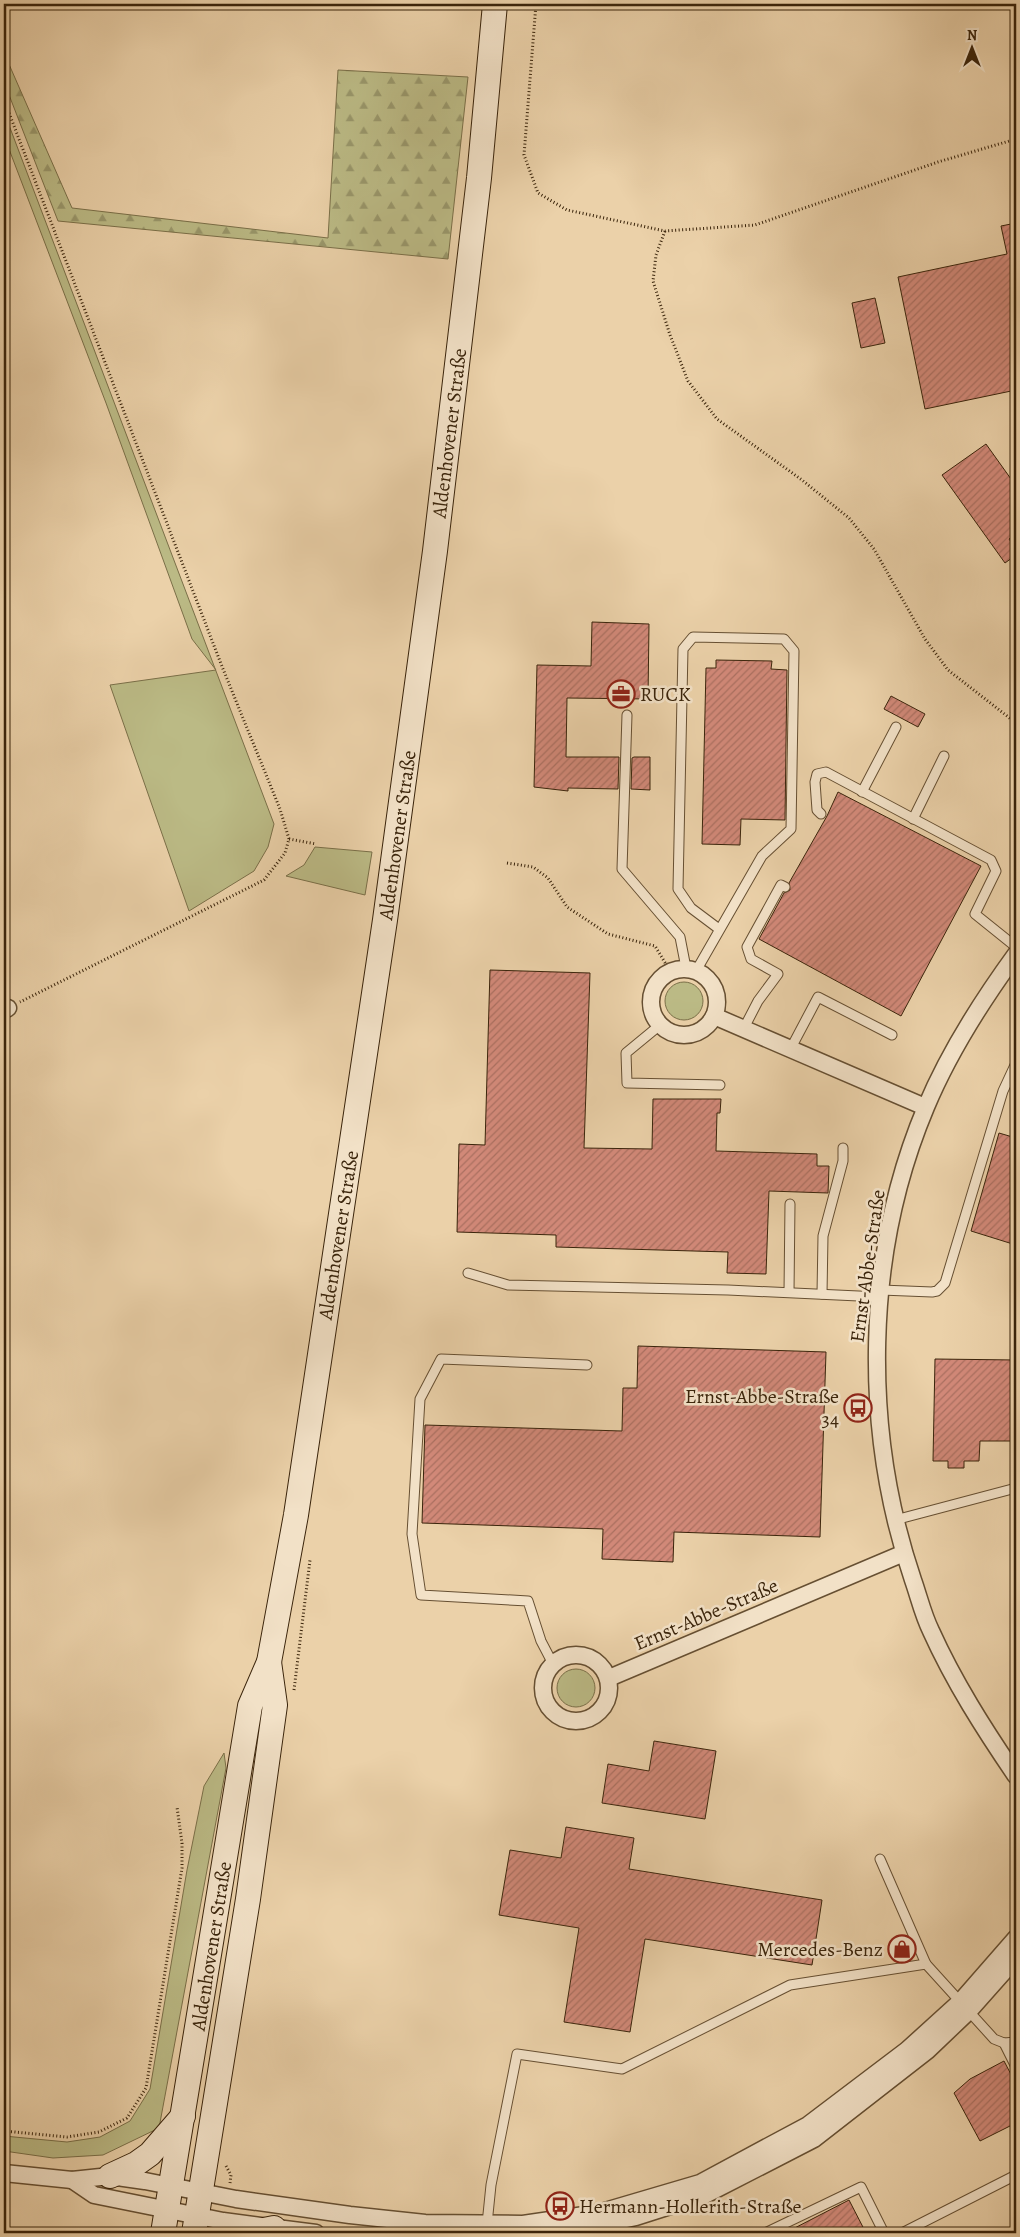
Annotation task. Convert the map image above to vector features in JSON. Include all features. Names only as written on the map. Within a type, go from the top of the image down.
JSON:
[{"type":"main road","name":"Aldenhovener Straße","points":[[163,2233],[250,1706],[269,1662],[296,1514],[385,920],[435,551],[479,178],[495,4]]},
{"type":"main road","name":"Aldenhovener Straße","points":[[195,2225],[248,1898],[275,1705],[269,1662]]},
{"type":"main road","points":[[110,2176],[136,2164],[150,2154],[183,2116]]},
{"type":"main road","points":[[249,2233],[274,2228]]},
{"type":"street","name":"Ernst-Abbe-Straße","points":[[1016,954],[982,1000],[961,1036],[926,1107],[904,1169],[890,1226],[875,1350],[881,1440],[895,1520],[904,1553],[930,1628],[954,1678],[980,1723],[1016,1776]]},
{"type":"street","points":[[684,970],[705,976],[716,994],[717,1005],[714,1016],[708,1024],[690,1034],[679,1035],[660,1025],[651,1007],[651,996],[661,977],[684,970]]},
{"type":"street","points":[[714,1016],[926,1107]]},
{"type":"street","name":"Ernst-Abbe-Straße","points":[[609,1678],[904,1553]]},
{"type":"street","points":[[573,1655],[585,1656],[599,1664],[609,1678],[608,1700],[603,1710],[594,1717],[584,1721],[562,1719],[553,1713],[543,1694],[543,1683],[553,1664],[562,1658],[573,1655]]},
{"type":"street","points":[[560,2233],[636,2217],[705,2195],[814,2138],[927,2052],[965,2006],[1016,1938]]},
{"type":"street","points":[[4,2174],[72,2180],[110,2176],[350,2215],[487,2229],[598,2212],[700,2183],[808,2125],[965,2006],[1016,1958]]},
{"type":"street","points":[[72,2180],[94,2195],[167,2209],[195,2225],[274,2228],[316,2233]]},
{"type":"lane","points":[[684,970],[719,929],[762,856],[791,829],[794,651],[784,639],[693,637],[683,649],[678,889],[691,908],[719,929]]},
{"type":"lane","points":[[627,715],[622,869],[680,937],[684,970]]},
{"type":"lane","points":[[862,792],[896,728]]},
{"type":"lane","points":[[913,819],[944,756]]},
{"type":"lane","points":[[821,814],[817,810],[815,782],[817,774],[826,772],[991,860],[996,871],[975,914],[1016,947]]},
{"type":"lane","points":[[744,1028],[758,1001],[778,974],[751,959],[748,947],[781,885],[785,887]]},
{"type":"lane","points":[[791,1048],[818,997],[892,1035]]},
{"type":"lane","points":[[660,1025],[626,1053],[627,1083],[720,1085]]},
{"type":"lane","points":[[468,1272],[508,1285],[822,1294],[881,1294],[937,1291],[945,1283],[1003,1091],[1016,1063]]},
{"type":"lane","points":[[822,1294],[823,1236],[843,1161],[844,1148]]},
{"type":"lane","points":[[789,1292],[790,1204]]},
{"type":"lane","points":[[553,1664],[541,1642],[528,1601],[421,1595],[412,1534],[420,1399],[441,1359],[587,1365]]},
{"type":"lane","points":[[895,1520],[1016,1488]]},
{"type":"lane","points":[[880,1860],[926,1964],[994,2039],[1004,2043],[1016,2042]]},
{"type":"lane","points":[[487,2229],[491,2185],[517,2054],[622,2069],[790,1985],[926,1964]]},
{"type":"lane","points":[[1004,2043],[1016,2067]]},
{"type":"lane","points":[[902,2233],[1016,2175]]},
{"type":"lane","points":[[765,2233],[861,2186],[884,2233]]},
{"type":"path","points":[[536,4],[524,155],[538,193],[566,210],[665,231],[754,225],[938,162],[1016,138]]},
{"type":"path","points":[[4,100],[223,669],[280,809],[289,839],[285,852],[264,880],[6,1009]]},
{"type":"path","points":[[665,231],[656,255],[654,281],[670,335],[688,381],[717,419],[802,480],[850,518],[874,549],[924,639],[948,670],[1016,723]]},
{"type":"path","points":[[289,839],[316,844]]},
{"type":"path","points":[[507,863],[533,867],[548,878],[567,907],[608,934],[655,946],[684,970]]},
{"type":"path","points":[[4,2132],[67,2137],[100,2132],[127,2118],[146,2088],[182,1868],[182,1843],[176,1807]]},
{"type":"green space","points":[[4,45],[8,62],[72,208],[328,238],[338,70],[468,77],[448,259],[58,221],[4,82]]},
{"type":"green space","points":[[4,112],[215,669],[192,639],[106,403],[4,136]]},
{"type":"green space","points":[[216,670],[274,824],[268,847],[254,871],[189,911],[110,685]]},
{"type":"green space","points":[[315,847],[372,852],[365,895],[286,876],[304,865]]},
{"type":"green space","points":[[684,982],[698,987],[703,1001],[698,1015],[684,1020],[670,1015],[665,1001],[670,987]]},
{"type":"green space","points":[[576,1669],[590,1674],[595,1688],[590,1702],[576,1707],[562,1702],[557,1688],[562,1674]]},
{"type":"green space","points":[[224,1753],[226,1768],[159,2128],[103,2155],[53,2158],[4,2151],[4,2136],[67,2142],[100,2137],[130,2121],[150,2089],[187,1870],[204,1786]]},
{"type":"building","points":[[1016,223],[1016,390],[925,409],[898,277],[1007,254],[1001,226]]},
{"type":"building","points":[[875,298],[885,343],[861,348],[852,303]]},
{"type":"building","points":[[986,444],[1016,486],[1016,533],[1009,539],[1016,549],[1016,555],[1005,563],[942,475]]},
{"type":"building","points":[[592,622],[649,624],[648,699],[567,698],[566,757],[619,757],[618,789],[568,788],[568,791],[534,787],[537,665],[591,666]]},
{"type":"building","points":[[716,660],[772,661],[771,669],[787,670],[785,820],[741,819],[740,845],[702,844],[706,668],[716,668]]},
{"type":"building","points":[[891,696],[925,714],[918,727],[884,709]]},
{"type":"building","points":[[650,757],[650,790],[631,789],[632,758]]},
{"type":"building","points":[[838,792],[981,866],[901,1016],[759,939],[784,893],[790,890],[789,883],[827,816]]},
{"type":"building","points":[[490,970],[590,973],[584,1148],[652,1149],[653,1099],[721,1099],[720,1113],[717,1113],[716,1151],[817,1154],[817,1166],[829,1166],[828,1193],[769,1191],[766,1274],[727,1273],[728,1252],[556,1247],[556,1235],[457,1232],[459,1144],[485,1145]]},
{"type":"building","points":[[999,1133],[1016,1138],[1016,1245],[971,1231]]},
{"type":"building","points":[[638,1346],[826,1352],[820,1537],[674,1532],[673,1562],[602,1559],[603,1529],[422,1523],[425,1425],[622,1431],[623,1388],[637,1388]]},
{"type":"building","points":[[935,1359],[1016,1360],[1016,1441],[980,1441],[979,1461],[964,1461],[964,1468],[948,1468],[948,1461],[933,1461]]},
{"type":"building","points":[[654,1741],[716,1751],[705,1819],[602,1803],[608,1764],[649,1771]]},
{"type":"building","points":[[566,1827],[634,1838],[629,1869],[822,1900],[812,1965],[645,1939],[630,2032],[564,2022],[579,1928],[499,1915],[510,1850],[561,1858]]},
{"type":"building","points":[[1004,2061],[1016,2084],[1016,2123],[980,2141],[954,2093],[970,2079]]},
{"type":"building","points":[[849,2200],[866,2233],[785,2233]]},
{"type":"place","name":"RUCK","points":[[621,694]]},
{"type":"place","name":"Ernst-Abbe-Straße 34","points":[[858,1408]]},
{"type":"place","name":"Mercedes-Benz","points":[[902,1949]]},
{"type":"place","name":"Hermann-Hollerith-Straße","points":[[560,2206]]}]
